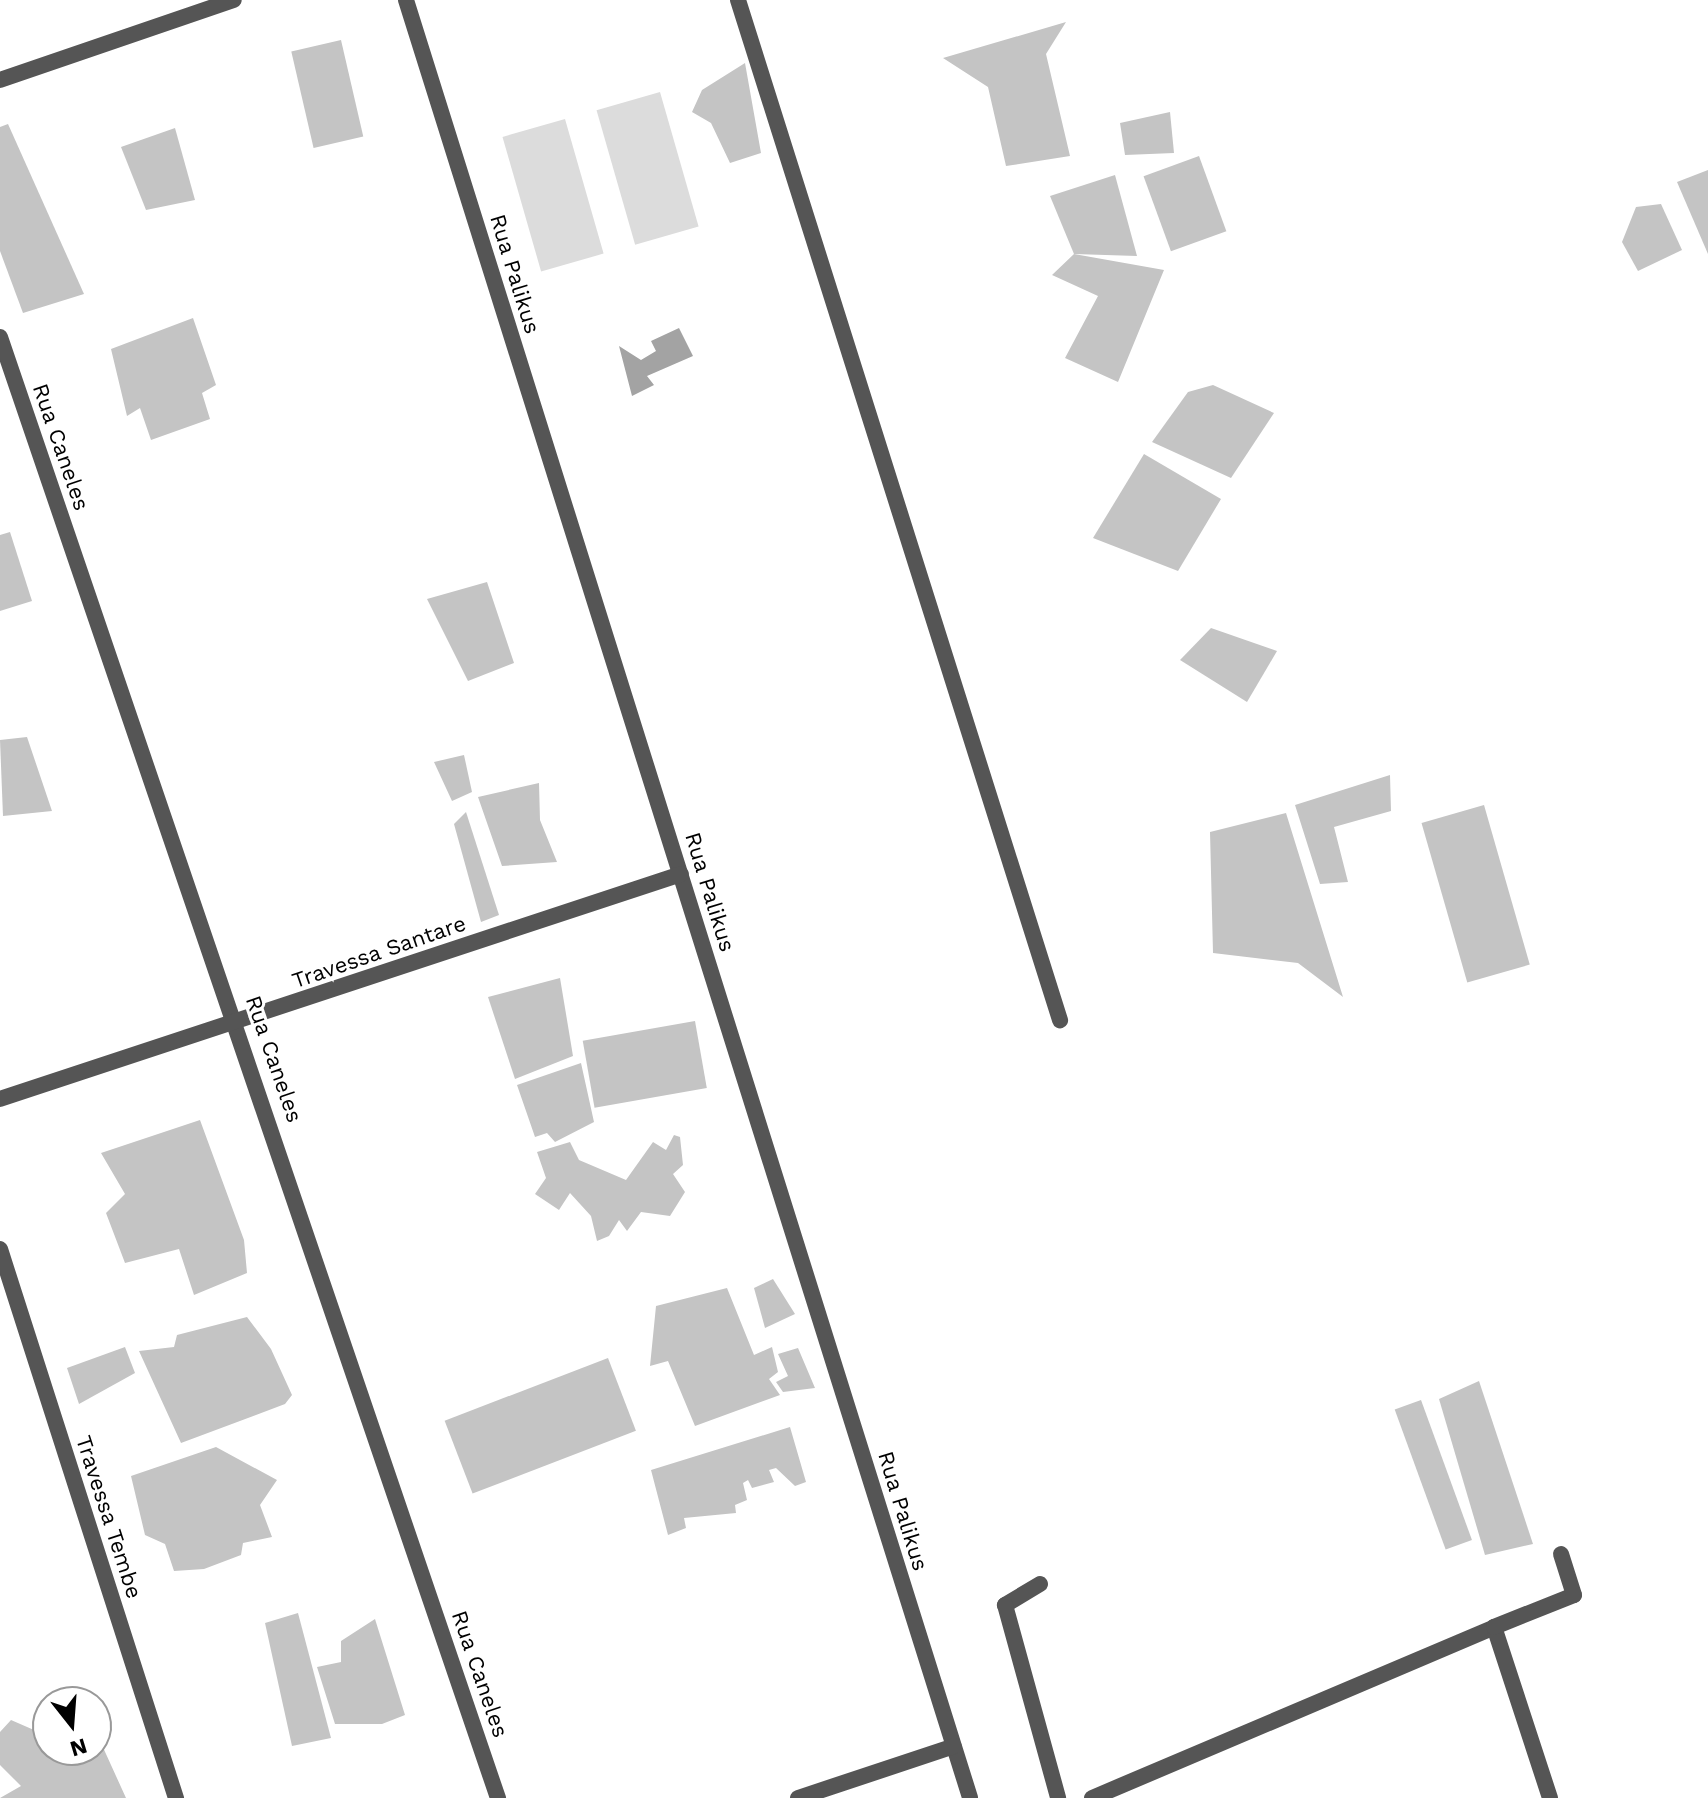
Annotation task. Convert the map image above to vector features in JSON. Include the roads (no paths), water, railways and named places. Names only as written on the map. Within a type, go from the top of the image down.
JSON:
[{"type":"street","points":[[0,80],[234,0]]},
{"type":"street","name":"Rua Palikus","points":[[406,0],[970,1798]]},
{"type":"street","points":[[738,0],[1060,1020]]},
{"type":"street","name":"Rua Caneles","points":[[0,337],[239,1023],[498,1798]]},
{"type":"street","name":"Travessa Santare","points":[[0,1099],[239,1023],[681,874]]},
{"type":"street","name":"Travessa Tembe","points":[[0,1249],[176,1798]]},
{"type":"street","points":[[1092,1798],[1574,1595],[1561,1554]]},
{"type":"street","points":[[1040,1584],[1005,1605],[1058,1798]]},
{"type":"street","points":[[1494,1627],[1550,1798]]},
{"type":"street","points":[[798,1798],[954,1746]]}]
